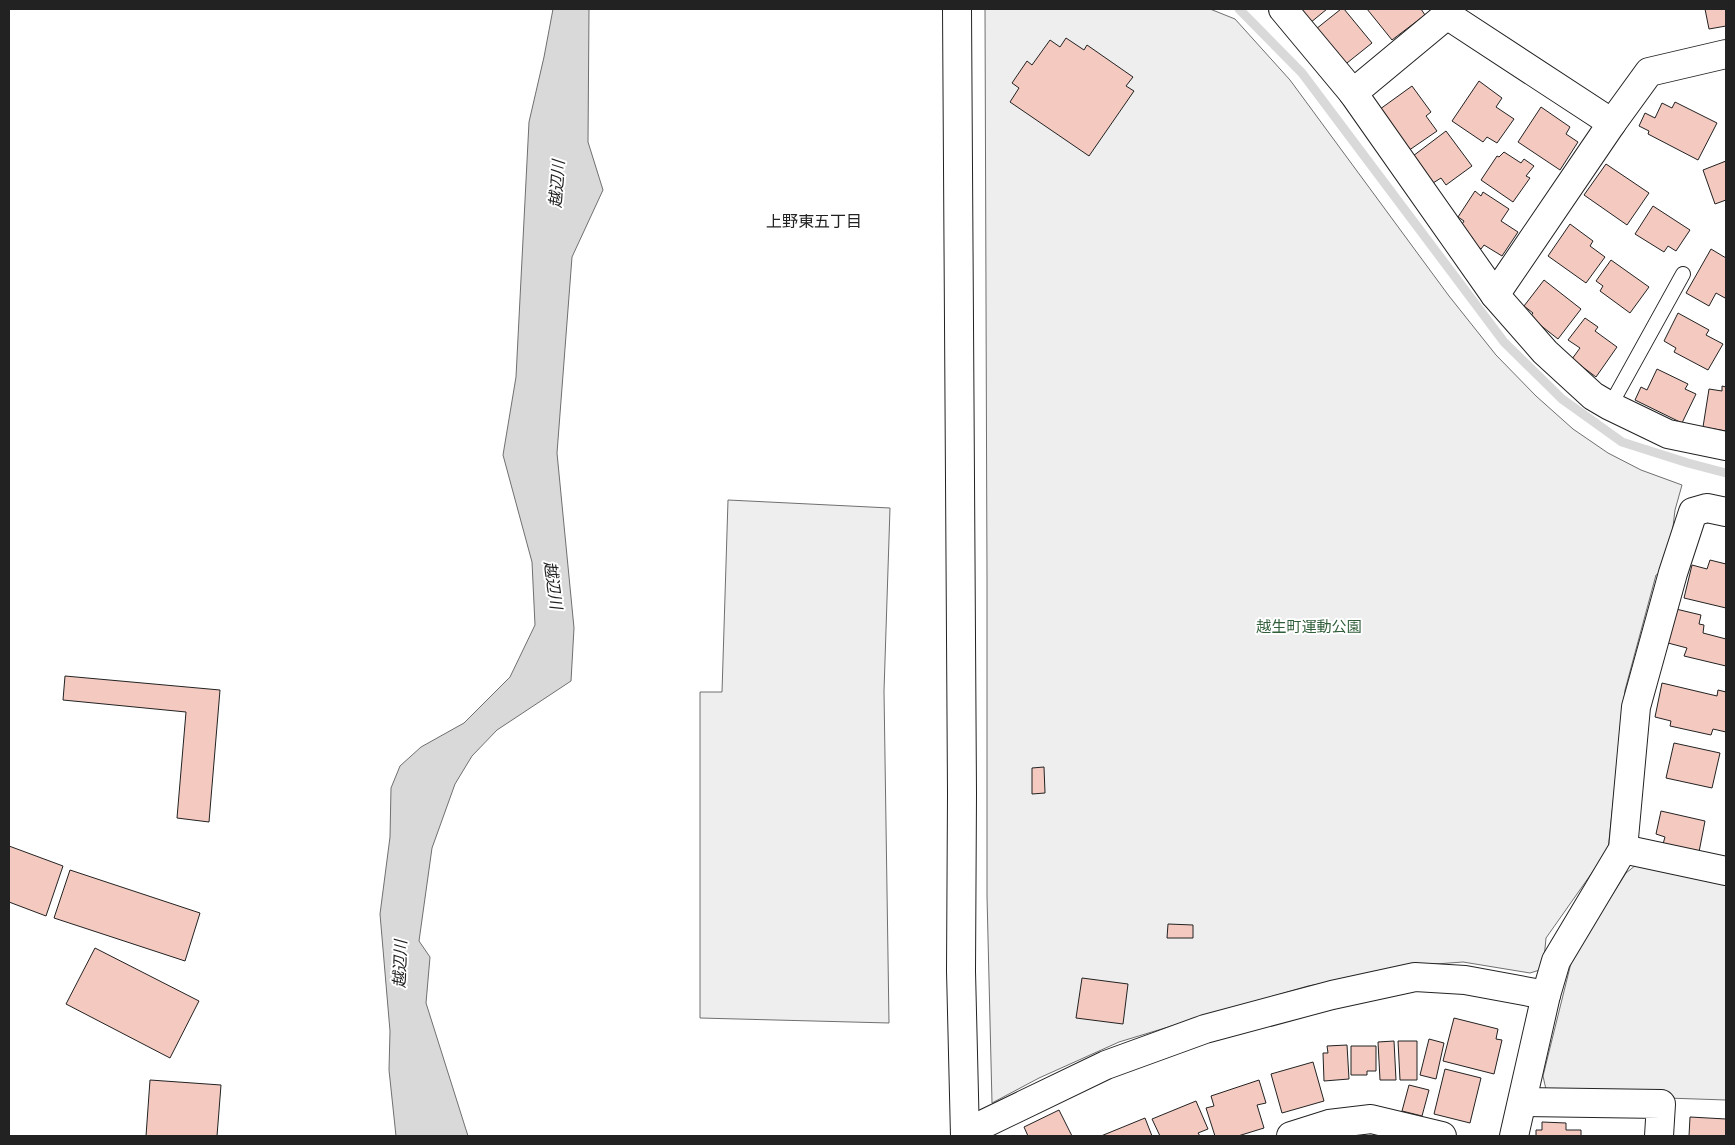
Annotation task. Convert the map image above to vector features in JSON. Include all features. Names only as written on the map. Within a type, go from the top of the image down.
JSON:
[{"type":"street","points":[[958,9],[962,794],[961,971],[965,1134],[1106,1065],[1205,1028],[1332,995],[1415,977],[1465,980],[1546,995]]},
{"type":"street","points":[[1283,9],[1354,93],[1495,295],[1545,352],[1593,396],[1610,406],[1668,434],[1726,446]]},
{"type":"street","points":[[1354,93],[1449,12],[1612,123]]},
{"type":"street","points":[[1495,295],[1649,72],[1726,54]]},
{"type":"street","points":[[1514,1136],[1546,995],[1556,962],[1623,849],[1636,707],[1693,512],[1707,508],[1726,512]]},
{"type":"street","points":[[1623,849],[1726,871]]},
{"type":"street","points":[[1522,1102],[1661,1104],[1659,1136]]},
{"type":"street","points":[[1291,1136],[1329,1124],[1371,1119],[1442,1136]]},
{"type":"lane","points":[[1610,406],[1683,274]]},
{"type":"green space","name":"越生町運動公園","points":[[985,9],[1210,9],[1235,19],[1290,80],[1449,296],[1496,355],[1536,396],[1573,429],[1608,453],[1641,470],[1682,485],[1675,510],[1670,552],[1656,575],[1625,690],[1608,850],[1546,938],[1543,969],[1530,973],[1463,962],[1422,965],[1308,986],[1119,1042],[1039,1078],[992,1103],[987,896]]},
{"type":"green space","points":[[728,500],[890,508],[884,691],[889,1023],[700,1018],[700,692],[722,692]]},
{"type":"green space","points":[[1636,865],[1726,881],[1726,1100],[1547,1094],[1543,1076],[1572,959],[1626,873]]},
{"type":"water","name":"越辺川","points":[[553,9],[589,9],[588,142],[603,190],[572,257],[557,453],[574,628],[571,681],[497,730],[472,756],[455,784],[432,848],[419,941],[430,957],[426,1003],[468,1136],[396,1136],[389,1070],[390,1031],[380,914],[390,837],[391,788],[400,766],[421,747],[464,723],[510,677],[535,625],[532,562],[503,455],[516,377],[529,122]]},
{"type":"building","points":[[1298,9],[1327,9],[1310,23]]},
{"type":"building","points":[[1341,9],[1344,9],[1372,43],[1342,67],[1316,29]]},
{"type":"building","points":[[1367,9],[1421,9],[1425,15],[1392,40]]},
{"type":"building","points":[[1705,9],[1726,9],[1726,26],[1709,29]]},
{"type":"building","points":[[1066,38],[1084,50],[1087,45],[1133,77],[1126,86],[1134,91],[1089,156],[1010,102],[1019,88],[1012,83],[1027,61],[1032,65],[1050,40],[1060,47]]},
{"type":"building","points":[[1479,81],[1502,98],[1496,107],[1514,119],[1497,143],[1487,137],[1483,142],[1452,121]]},
{"type":"building","points":[[1412,86],[1431,112],[1426,116],[1437,131],[1405,153],[1376,112]]},
{"type":"building","points":[[1675,102],[1717,123],[1698,160],[1648,134],[1649,131],[1639,126],[1645,113],[1655,118],[1662,103],[1672,108]]},
{"type":"building","points":[[1541,107],[1570,127],[1566,134],[1578,142],[1560,170],[1518,142]]},
{"type":"building","points":[[1446,131],[1472,166],[1446,185],[1441,178],[1433,183],[1413,156]]},
{"type":"building","points":[[1504,152],[1521,163],[1524,159],[1534,166],[1526,176],[1530,178],[1513,202],[1481,180],[1497,156],[1499,157]]},
{"type":"building","points":[[1726,161],[1726,200],[1715,204],[1703,170]]},
{"type":"building","points":[[1606,164],[1649,193],[1627,225],[1584,195]]},
{"type":"building","points":[[1475,191],[1481,196],[1483,192],[1509,209],[1501,221],[1518,232],[1502,256],[1484,245],[1481,249],[1470,242],[1473,238],[1459,229],[1464,221],[1458,217]]},
{"type":"building","points":[[1653,206],[1690,230],[1676,251],[1668,246],[1664,252],[1635,234]]},
{"type":"building","points":[[1570,224],[1593,241],[1590,246],[1605,257],[1586,283],[1548,256]]},
{"type":"building","points":[[1711,249],[1726,258],[1726,296],[1725,298],[1716,293],[1709,306],[1686,293]]},
{"type":"building","points":[[1611,260],[1649,287],[1630,313],[1600,291],[1603,286],[1596,281]]},
{"type":"building","points":[[1544,280],[1581,309],[1558,339],[1530,317],[1533,313],[1524,306]]},
{"type":"building","points":[[1678,313],[1709,330],[1706,335],[1723,344],[1708,370],[1674,352],[1676,348],[1664,341]]},
{"type":"building","points":[[1585,318],[1598,327],[1595,331],[1617,347],[1596,377],[1572,359],[1580,348],[1568,340]]},
{"type":"building","points":[[1657,369],[1688,384],[1685,389],[1696,394],[1682,423],[1635,400],[1641,387],[1647,390]]},
{"type":"building","points":[[1722,386],[1726,387],[1726,431],[1703,427],[1709,389],[1722,391]]},
{"type":"building","points":[[1710,560],[1726,564],[1726,608],[1684,598],[1692,565],[1707,569]]},
{"type":"building","points":[[1676,609],[1701,615],[1699,624],[1704,625],[1703,633],[1726,639],[1726,666],[1684,656],[1687,648],[1668,643]]},
{"type":"building","points":[[65,676],[220,690],[209,822],[177,818],[186,712],[63,700]]},
{"type":"building","points":[[1662,683],[1717,696],[1718,690],[1726,692],[1726,732],[1713,729],[1711,735],[1670,726],[1671,721],[1655,717]]},
{"type":"building","points":[[1674,743],[1720,753],[1712,788],[1666,778]]},
{"type":"building","points":[[1044,767],[1045,793],[1032,794],[1032,768]]},
{"type":"building","points":[[1661,811],[1705,821],[1699,852],[1663,844],[1665,837],[1656,834]]},
{"type":"building","points":[[9,846],[63,866],[46,916],[9,902]]},
{"type":"building","points":[[70,870],[200,913],[185,961],[54,918]]},
{"type":"building","points":[[1168,924],[1193,925],[1193,938],[1167,938]]},
{"type":"building","points":[[95,948],[199,1001],[170,1058],[66,1004]]},
{"type":"building","points":[[1082,978],[1128,984],[1123,1024],[1076,1018]]},
{"type":"building","points":[[1454,1018],[1498,1029],[1496,1039],[1502,1040],[1494,1074],[1443,1061]]},
{"type":"building","points":[[1429,1039],[1444,1043],[1436,1079],[1420,1075]]},
{"type":"building","points":[[1394,1041],[1396,1080],[1380,1080],[1378,1042]]},
{"type":"building","points":[[1398,1041],[1417,1041],[1417,1080],[1400,1080]]},
{"type":"building","points":[[1347,1045],[1349,1079],[1324,1081],[1323,1053],[1328,1053],[1327,1046]]},
{"type":"building","points":[[1351,1046],[1376,1046],[1376,1071],[1367,1071],[1367,1075],[1351,1075]]},
{"type":"building","points":[[1313,1062],[1324,1101],[1282,1113],[1271,1074]]},
{"type":"building","points":[[1445,1069],[1481,1078],[1470,1123],[1434,1114]]},
{"type":"building","points":[[150,1080],[221,1085],[217,1136],[146,1136]]},
{"type":"building","points":[[1259,1080],[1266,1103],[1257,1105],[1264,1128],[1238,1136],[1215,1136],[1206,1108],[1214,1106],[1211,1096]]},
{"type":"building","points":[[1409,1085],[1429,1090],[1422,1116],[1402,1111]]},
{"type":"building","points":[[1196,1101],[1208,1129],[1198,1133],[1200,1136],[1160,1136],[1152,1119]]},
{"type":"building","points":[[1059,1110],[1072,1136],[1028,1136],[1024,1127]]},
{"type":"building","points":[[1690,1117],[1726,1119],[1726,1136],[1689,1136]]},
{"type":"building","points":[[1145,1118],[1152,1136],[1101,1136]]},
{"type":"building","points":[[1542,1122],[1566,1123],[1566,1130],[1581,1130],[1581,1136],[1536,1136],[1536,1130],[1542,1130]]},
{"type":"waterway","points":[[1239,9],[1302,73],[1504,342],[1562,399],[1622,442],[1726,473]]},
{"type":"district","name":"上野東五丁目","points":[[814,221]]}]
